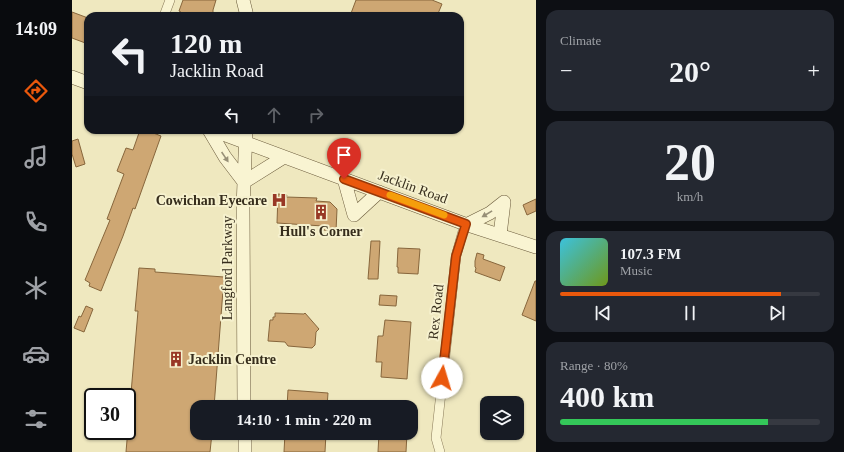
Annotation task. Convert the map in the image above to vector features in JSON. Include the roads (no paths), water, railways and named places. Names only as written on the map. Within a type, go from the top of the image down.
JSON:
[{"type":"main road","points":[[243,0],[246,12]]},
{"type":"main road","points":[[72,77],[84,82]]},
{"type":"main road","points":[[211,134],[225,157],[244,182],[284,157]]},
{"type":"main road","name":"Jacklin Road","points":[[235,134],[246,136],[284,157],[467,224],[536,247]]},
{"type":"main road","name":"Langford Parkway","points":[[244,400],[244,182],[246,136]]},
{"type":"main road","points":[[344,179],[354,215],[379,192]]},
{"type":"main road","points":[[467,224],[490,213],[504,202],[500,235]]},
{"type":"main road","points":[[245,440],[245,452]]},
{"type":"street","points":[[166,12],[170,0]]},
{"type":"street","name":"Rex Road","points":[[440,452],[436,438],[456,256],[467,224]]},
{"type":"place","name":"Cowichan Eyecare","points":[[279,200]]},
{"type":"place","name":"Hull's Corner","points":[[321,212]]},
{"type":"place","name":"Jacklin Centre","points":[[176,359]]}]
